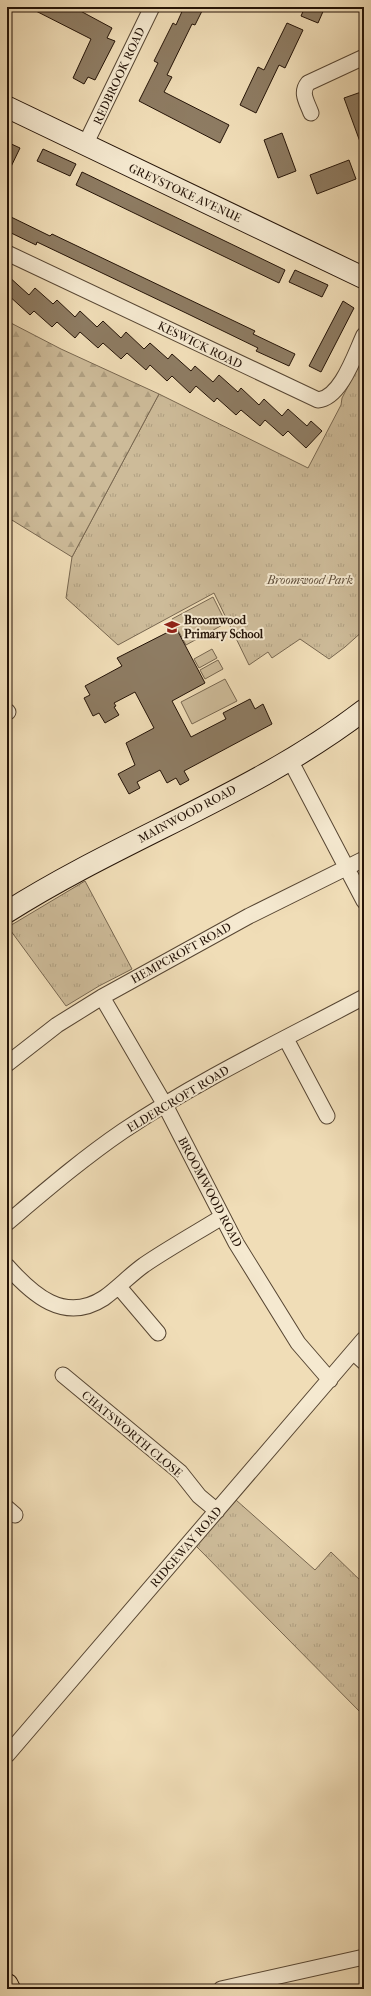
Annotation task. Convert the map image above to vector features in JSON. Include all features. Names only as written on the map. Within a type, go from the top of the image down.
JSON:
[{"type":"main road","points":[[7,1985],[9,1989]]},
{"type":"street","name":"REDBROOK ROAD","points":[[85,145],[149,8]]},
{"type":"street","points":[[310,113],[303,90],[308,83],[364,57]]},
{"type":"street","name":"GREYSTOKE AVENUE","points":[[7,107],[364,278]]},
{"type":"street","name":"KESWICK ROAD","points":[[7,253],[318,400],[331,395],[339,386],[364,335]]},
{"type":"street","name":"MAINWOOD ROAD","points":[[7,912],[80,870],[290,760],[364,710]]},
{"type":"street","points":[[290,760],[364,901]]},
{"type":"street","name":"HEMPCROFT ROAD","points":[[7,1064],[57,1025],[102,996],[249,916],[364,859]]},
{"type":"street","name":"BROOMWOOD ROAD","points":[[102,996],[165,1105],[222,1217],[298,1343],[330,1380]]},
{"type":"street","name":"ELDERCROFT ROAD","points":[[7,1223],[77,1165],[122,1132],[197,1086],[364,997]]},
{"type":"street","points":[[286,1038],[327,1118]]},
{"type":"street","points":[[7,1266],[27,1288],[37,1296],[50,1303],[62,1306],[88,1305],[102,1299],[119,1287],[148,1262],[222,1217]]},
{"type":"street","points":[[119,1287],[159,1334]]},
{"type":"street","name":"RIDGEWAY ROAD","points":[[7,1755],[364,1339]]},
{"type":"street","points":[[353,1352],[364,1362]]},
{"type":"street","name":"CHATSWORTH CLOSE","points":[[63,1375],[180,1472],[199,1496],[217,1511]]},
{"type":"street","points":[[221,1989],[364,1957]]},
{"type":"green space","points":[[7,321],[61,349],[159,394],[72,557],[7,517]]},
{"type":"green space","name":"Broomwood Park","points":[[364,355],[364,630],[345,647],[329,659],[300,639],[272,658],[268,652],[249,665],[214,593],[118,645],[66,598],[72,557],[159,394],[308,468],[341,405],[342,398]]},
{"type":"green space","points":[[213,597],[226,623],[186,645],[172,619]]},
{"type":"green space","points":[[212,649],[217,658],[199,668],[194,659]]},
{"type":"green space","points":[[218,660],[223,669],[205,679],[200,670]]},
{"type":"green space","points":[[225,679],[237,701],[192,724],[181,702]]},
{"type":"green space","points":[[85,881],[132,969],[99,986],[66,1006],[8,927]]},
{"type":"green space","points":[[236,1500],[315,1570],[331,1552],[364,1584],[364,1716],[196,1546]]},
{"type":"building","points":[[28,7],[73,7],[112,28],[107,38],[115,41],[95,80],[88,77],[84,84],[73,78],[91,39]]},
{"type":"building","points":[[184,7],[204,7],[195,25],[192,24],[167,75],[172,77],[164,92],[229,125],[220,143],[139,101],[158,63],[154,61],[173,23],[176,25]]},
{"type":"building","points":[[305,7],[325,7],[318,23],[301,16]]},
{"type":"building","points":[[287,23],[303,30],[285,68],[279,65],[256,113],[240,105],[258,67],[264,70]]},
{"type":"building","points":[[364,91],[364,150],[363,150],[344,98]]},
{"type":"building","points":[[282,133],[296,171],[278,178],[264,140]]},
{"type":"building","points":[[7,142],[20,148],[7,175]]},
{"type":"building","points":[[43,149],[76,164],[70,176],[37,161]]},
{"type":"building","points":[[349,160],[356,179],[317,194],[310,175]]},
{"type":"building","points":[[82,172],[285,270],[279,283],[76,185]]},
{"type":"building","points":[[11,217],[50,236],[52,234],[255,331],[253,334],[295,354],[289,366],[256,351],[258,348],[186,313],[37,242],[36,245],[7,231],[7,226]]},
{"type":"building","points":[[295,270],[328,285],[322,297],[289,282]]},
{"type":"building","points":[[7,275],[29,295],[35,288],[53,304],[57,300],[75,317],[80,311],[97,327],[103,321],[121,338],[126,332],[144,349],[150,343],[168,359],[172,354],[191,371],[195,366],[213,382],[219,375],[238,392],[241,388],[259,405],[264,399],[282,416],[288,409],[307,426],[311,421],[322,431],[306,448],[288,431],[283,436],[265,420],[260,426],[241,410],[236,415],[217,398],[214,402],[196,386],[190,393],[172,376],[167,381],[150,365],[146,370],[127,353],[121,359],[103,343],[98,348],[80,332],[75,338],[57,322],[52,327],[34,311],[30,315],[7,294]]},
{"type":"building","points":[[343,301],[354,308],[321,372],[309,366]]},
{"type":"building","points":[[176,628],[205,683],[172,701],[191,737],[226,719],[223,713],[250,699],[255,709],[263,704],[272,724],[184,771],[189,780],[180,785],[176,778],[167,783],[160,770],[137,782],[140,788],[129,794],[118,774],[135,765],[126,743],[154,728],[135,692],[114,703],[116,706],[114,707],[119,715],[105,723],[99,713],[93,716],[84,698],[90,695],[85,686],[122,666],[117,658]]},
{"type":"place","name":"Broomwood Primary School","points":[[172,627]]}]
